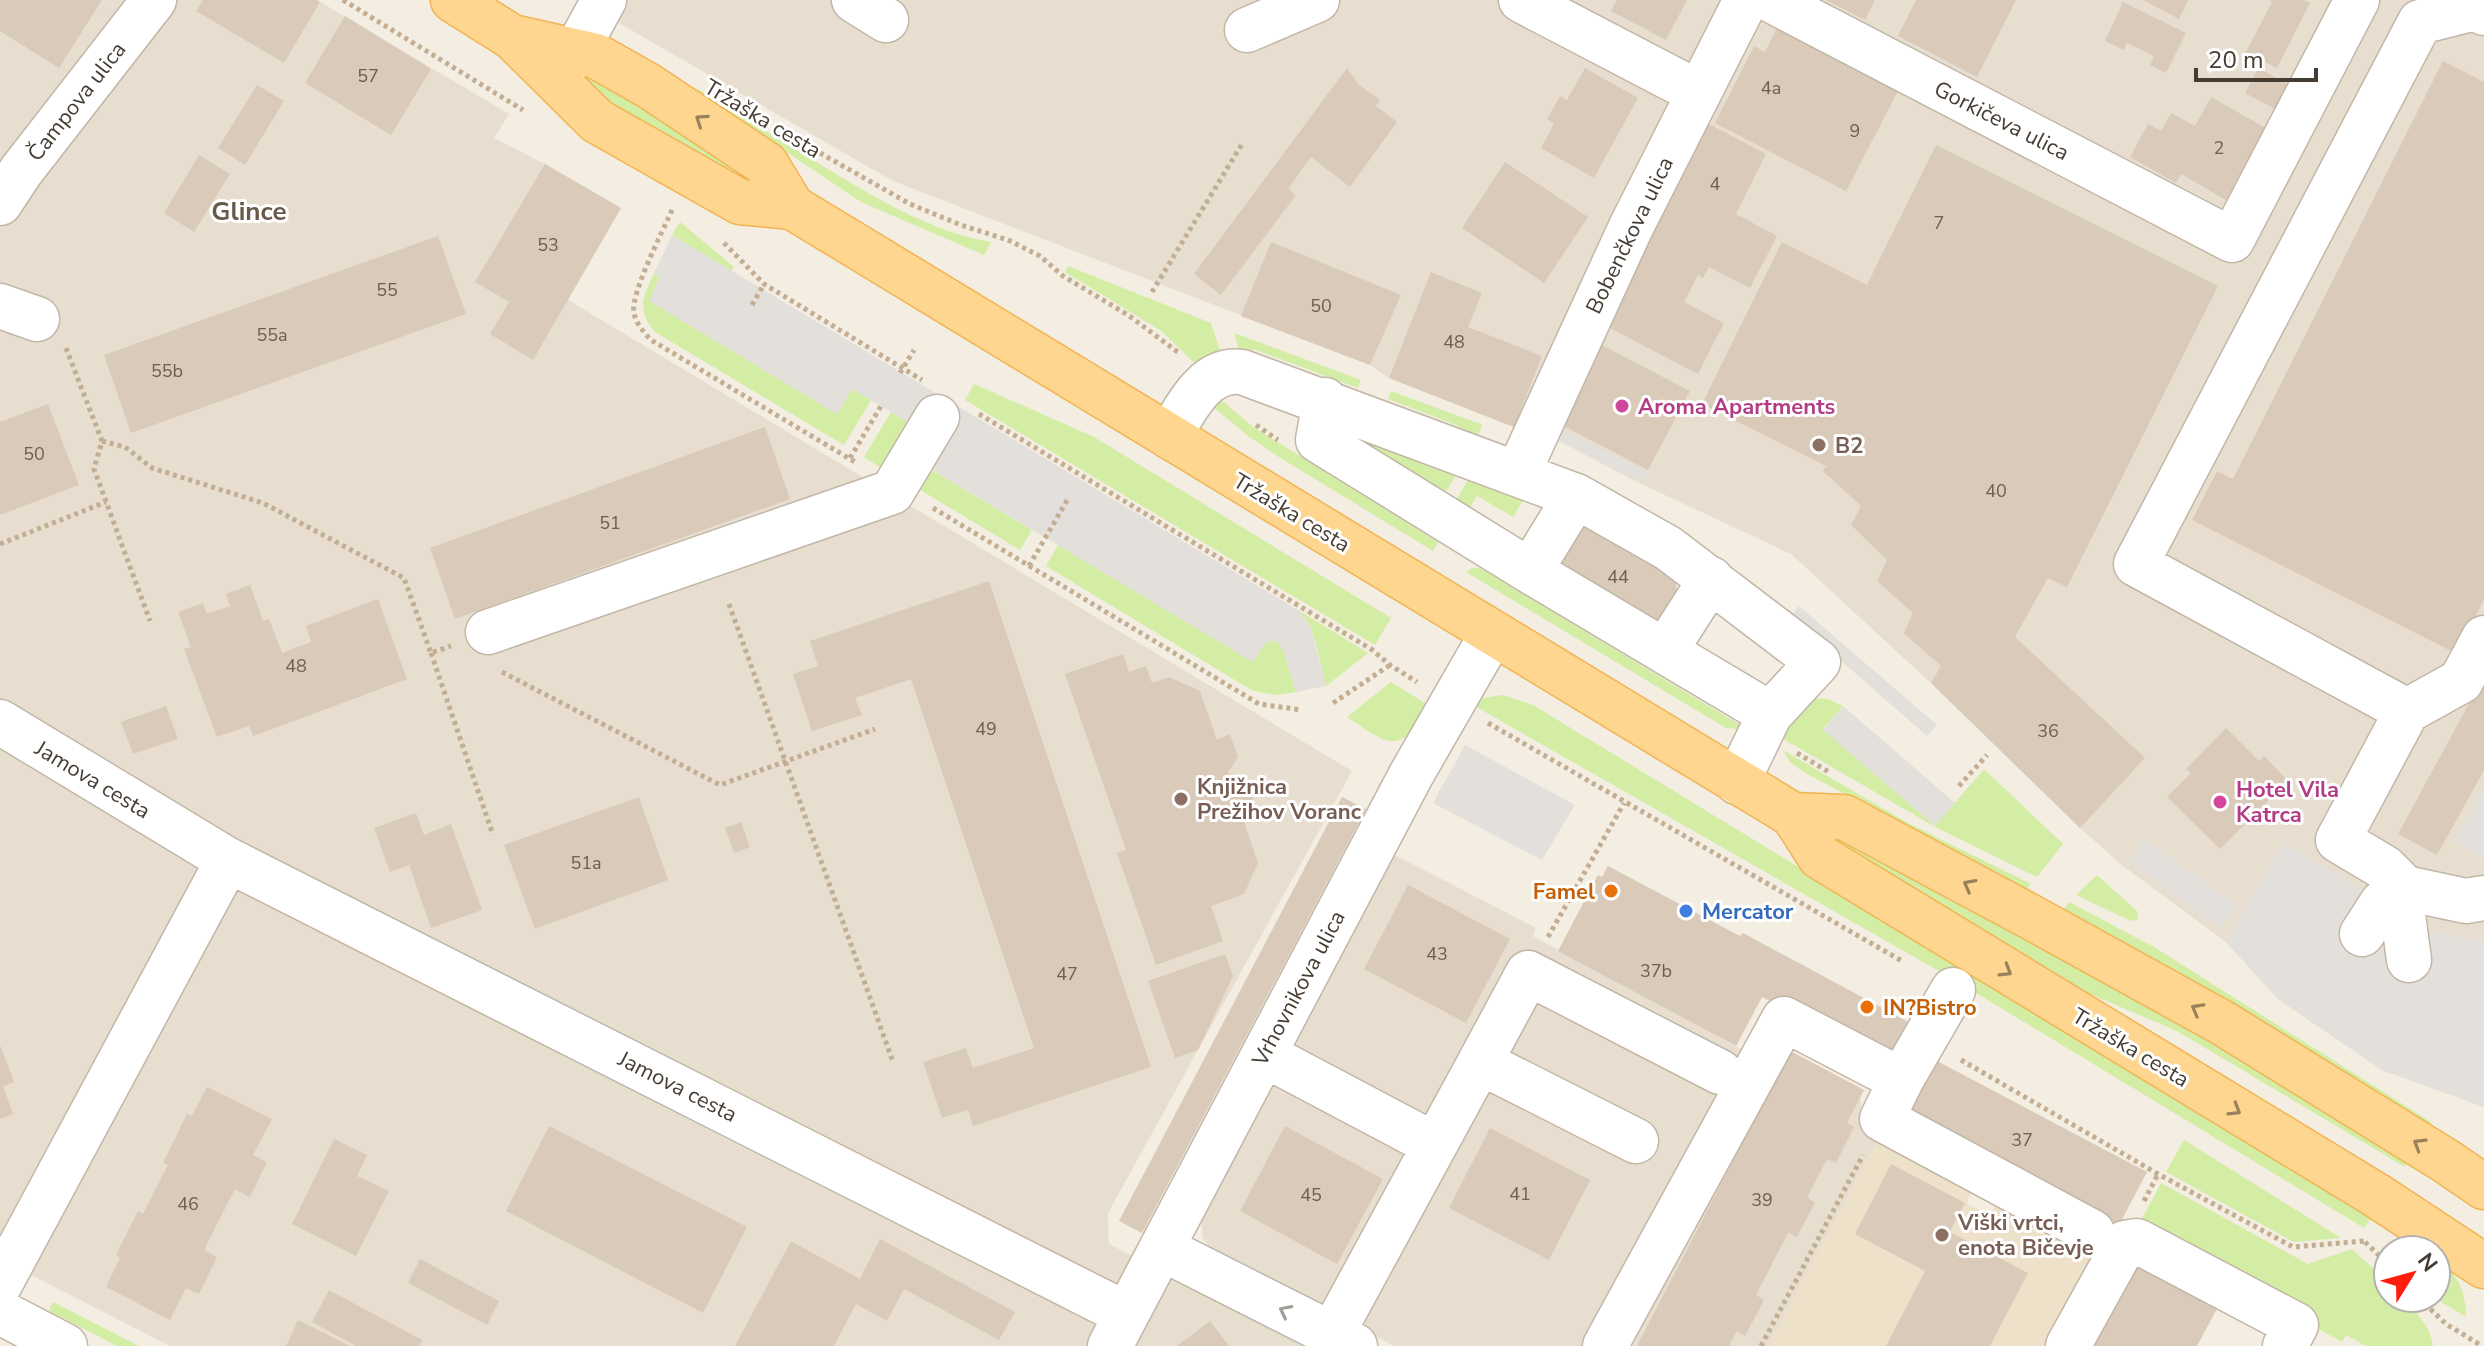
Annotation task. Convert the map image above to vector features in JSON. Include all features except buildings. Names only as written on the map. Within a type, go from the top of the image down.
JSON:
[{"type":"main road","name":"Tržaška cesta","points":[[453,0],[565,65],[597,121],[740,202],[792,207],[1793,815],[1820,857],[2376,1195],[2484,1266]]},
{"type":"main road","name":"Tržaška cesta","points":[[1793,815],[1844,817],[2029,916],[2221,1022],[2484,1187]]},
{"type":"street","name":"Čampova ulica","points":[[10,187],[154,0]]},
{"type":"street","points":[[565,65],[604,0]]},
{"type":"street","points":[[1247,30],[1317,0]]},
{"type":"street","points":[[1521,0],[1699,93]]},
{"type":"street","name":"Bobenčkova ulica","points":[[1518,473],[1631,227],[1746,0]]},
{"type":"street","name":"Gorkičeva ulica","points":[[1771,0],[2232,240],[2357,0]]},
{"type":"street","points":[[2407,711],[2136,564],[2420,22],[2475,8],[2484,13]]},
{"type":"street","points":[[1169,436],[1198,391],[1208,382],[1226,371],[1252,374],[1576,496],[1668,548],[1818,662],[1770,714],[1737,782]]},
{"type":"street","points":[[1325,400],[1318,440],[1770,714]]},
{"type":"street","points":[[491,650],[892,492],[946,403]]},
{"type":"street","points":[[1530,571],[1576,496]]},
{"type":"street","points":[[1665,651],[1711,579]]},
{"type":"street","name":"Vrhovnikova ulica","points":[[1118,1330],[1411,775],[1492,634]]},
{"type":"street","points":[[2478,905],[2405,888],[2385,868],[2338,840],[2407,711],[2461,681],[2484,638]]},
{"type":"street","name":"Jamova cesta","points":[[0,722],[228,860],[1118,1330]]},
{"type":"street","points":[[0,1284],[228,860]]},
{"type":"street","points":[[2362,934],[2382,903],[2405,888]]},
{"type":"street","points":[[2405,888],[2403,915],[2409,960]]},
{"type":"street","points":[[1163,1249],[1343,1340],[1435,1145],[1528,973],[1720,1072]]},
{"type":"street","points":[[1953,990],[1882,1119],[2092,1232]]},
{"type":"street","points":[[1605,1346],[1784,1019],[1901,1080]]},
{"type":"street","points":[[1480,1062],[1636,1141]]},
{"type":"street","points":[[1282,1064],[1435,1145]]},
{"type":"street","points":[[2068,1346],[2125,1243],[2137,1241],[2296,1325],[2285,1346]]},
{"type":"street","points":[[0,1312],[65,1346]]},
{"type":"path","points":[[343,0],[534,117]]},
{"type":"path","points":[[483,86],[488,78]]},
{"type":"path","name":"Tržaška cesta","points":[[796,138],[910,204],[961,225],[1000,236],[1040,256],[1063,276],[1157,334],[1186,360]]},
{"type":"path","points":[[1152,292],[1242,144]]},
{"type":"path","points":[[655,251],[663,254]]},
{"type":"path","points":[[752,305],[764,284],[902,370],[946,403],[1371,649],[1390,665],[1333,703]]},
{"type":"path","points":[[18,312],[54,333],[69,352],[102,441],[94,469],[150,621]]},
{"type":"path","points":[[902,370],[914,350]]},
{"type":"path","points":[[850,458],[881,406]]},
{"type":"path","points":[[102,441],[125,447],[152,468],[263,503],[404,578],[493,835]]},
{"type":"path","points":[[1029,566],[1069,497]]},
{"type":"path","points":[[0,544],[106,502]]},
{"type":"path","points":[[729,604],[893,1062]]},
{"type":"path","points":[[431,653],[491,650],[720,785],[875,729]]},
{"type":"path","points":[[1959,786],[1987,755]]},
{"type":"path","points":[[1528,973],[1624,803]]},
{"type":"path","points":[[1926,1040],[2158,1174],[2293,1247],[2364,1241]]},
{"type":"path","points":[[1762,1345],[1882,1119]]},
{"type":"path","points":[[2436,1314],[2482,1346]]},
{"type":"shaded area","points":[[0,0],[317,0],[509,114],[494,138],[621,208],[568,300],[1352,771],[1108,1213],[1109,1244],[1311,1346],[170,1346],[0,1259]]},
{"type":"shaded area","points":[[579,0],[2484,0],[2484,1107],[2382,1070],[2278,999],[2226,942],[2123,866],[2080,828],[1933,685],[1791,554],[1635,481],[1554,438],[1513,427],[1389,378],[1370,365],[893,181]]},
{"type":"shaded area","points":[[672,235],[1298,610],[1310,625],[1326,686],[1296,692],[1284,652],[1277,641],[1266,643],[1253,662],[899,450],[913,425],[852,389],[837,414],[649,301],[660,277],[654,273]]},
{"type":"shaded area","points":[[1554,426],[1651,474],[1635,481],[1554,438]]},
{"type":"shaded area","points":[[1799,606],[1937,725],[1927,736],[1790,616]]},
{"type":"shaded area","points":[[1843,706],[1955,803],[1935,826],[1823,730]]},
{"type":"shaded area","points":[[1465,745],[1575,805],[1542,860],[1433,803]]},
{"type":"shaded area","points":[[2484,787],[2484,859],[2455,841]]},
{"type":"shaded area","points":[[2144,838],[2237,906],[2220,929],[2128,860]]},
{"type":"shaded area","points":[[2283,842],[2433,933],[2484,940],[2484,1107],[2382,1070],[2278,999],[2226,942]]},
{"type":"shaded area","points":[[1385,850],[1536,928],[1533,936],[1779,1070],[1790,1051],[1864,1090],[1860,1098],[1866,1134],[1878,1141],[1772,1340],[1774,1346],[1394,1346],[1213,1252],[1203,1238],[1201,1216]]},
{"type":"shaded area","name":"Viški vrtci, enota Bičevje","points":[[1878,1141],[1972,1187],[1967,1204],[1990,1215],[1997,1203],[2093,1255],[2045,1346],[1774,1346],[1772,1340]]},
{"type":"green space","points":[[585,72],[753,180],[753,184],[605,103],[593,91]]},
{"type":"green space","points":[[698,89],[901,211],[945,230],[991,242],[984,255],[861,202],[696,91]]},
{"type":"green space","points":[[680,222],[734,267],[731,271],[672,235]]},
{"type":"green space","points":[[1068,266],[1211,323],[1221,354],[1198,366],[1160,330],[1065,272]]},
{"type":"green space","points":[[654,273],[660,276],[650,301],[837,414],[852,388],[871,400],[844,445],[655,332],[643,310]]},
{"type":"green space","points":[[1234,333],[1361,380],[1358,388],[1253,349],[1248,359],[1242,358]]},
{"type":"green space","points":[[974,384],[1094,437],[1391,618],[1375,645],[965,400]]},
{"type":"green space","points":[[1391,391],[1483,425],[1473,444],[1456,437],[1459,426],[1388,399]]},
{"type":"green space","points":[[1219,398],[1253,427],[1438,542],[1433,551],[1248,436],[1212,406]]},
{"type":"green space","points":[[891,412],[913,425],[886,471],[864,457]]},
{"type":"green space","points":[[1361,435],[1462,465],[1442,498],[1358,441]]},
{"type":"green space","points":[[925,466],[1032,530],[1020,550],[914,486]]},
{"type":"green space","points":[[1474,470],[1542,504],[1543,510],[1524,499],[1513,517],[1477,496],[1466,514],[1453,505]]},
{"type":"green space","points":[[1058,545],[1253,662],[1265,644],[1277,641],[1284,652],[1296,692],[1276,695],[1253,691],[1046,566]]},
{"type":"green space","points":[[1480,568],[1740,725],[1738,729],[1726,728],[1466,572]]},
{"type":"green space","points":[[1298,610],[1368,653],[1326,686],[1313,636]]},
{"type":"green space","points":[[1391,682],[1433,708],[1411,733],[1394,741],[1375,735],[1347,717]]},
{"type":"green space","points":[[1503,695],[1533,705],[2372,1217],[2364,1228],[1958,982],[1473,705],[1483,698]]},
{"type":"green space","points":[[1814,698],[1828,699],[1843,706],[1823,729],[1935,826],[1984,769],[2063,844],[2037,877],[1935,827],[1780,737],[1782,723]]},
{"type":"green space","points":[[1783,750],[1908,823],[2031,884],[2024,891],[1802,771],[1789,761]]},
{"type":"green space","points":[[1835,836],[2108,982],[2232,1053],[2408,1162],[2405,1167],[2177,1031],[2078,989],[1832,842]]},
{"type":"green space","points":[[2097,875],[2138,912],[2137,920],[2131,921],[2076,895]]},
{"type":"green space","points":[[2069,902],[2154,947],[2431,1122],[2430,1127],[2062,911]]},
{"type":"green space","points":[[2184,1140],[2341,1238],[2294,1242],[2166,1172]]},
{"type":"green space","points":[[2161,1183],[2308,1264],[2352,1249],[2372,1267],[2372,1314],[2417,1314],[2429,1332],[2433,1346],[2366,1346],[2346,1335],[2342,1342],[2137,1228]]},
{"type":"green space","points":[[2452,1274],[2464,1299],[2466,1317],[2452,1308]]},
{"type":"green space","points":[[53,1302],[139,1346],[117,1346],[49,1311]]},
{"type":"place","name":"Aroma Apartments","points":[[1622,406]]},
{"type":"place","name":"B2","points":[[1819,445]]},
{"type":"place","name":"Knjižnica Prežihov Voranc","points":[[1181,799]]},
{"type":"place","name":"Hotel Vila Katrca","points":[[2220,802]]},
{"type":"place","name":"Famel","points":[[1611,891]]},
{"type":"place","name":"Mercator","points":[[1686,911]]},
{"type":"place","name":"IN?Bistro","points":[[1867,1007]]},
{"type":"place","name":"Viški vrtci, enota Bičevje","points":[[1942,1235]]},
{"type":"district","name":"Glince","points":[[249,211]]}]
